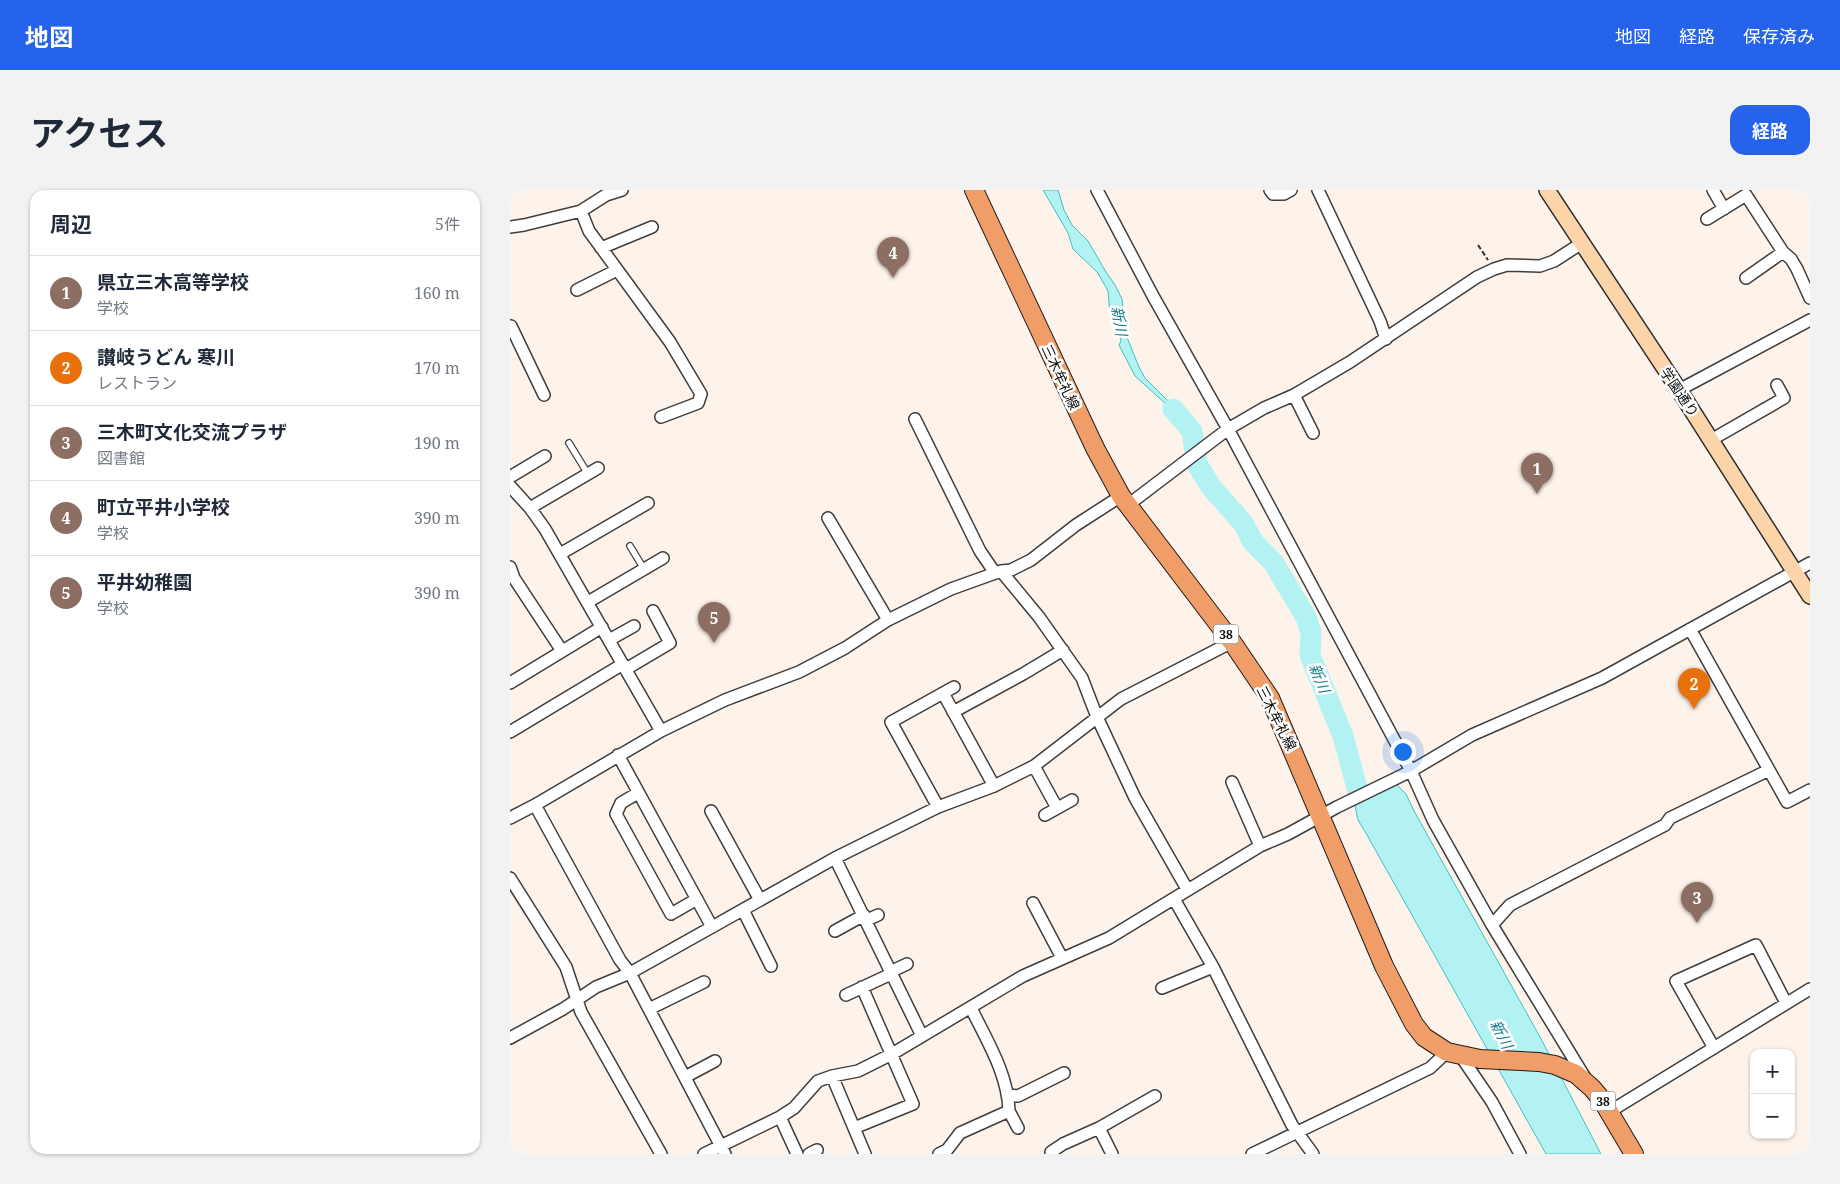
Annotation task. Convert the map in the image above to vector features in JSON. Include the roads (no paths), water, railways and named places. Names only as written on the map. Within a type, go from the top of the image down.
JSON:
[{"type":"main road","name":"三木牟礼線","points":[[974,190],[1094,448],[1125,500],[1232,642],[1270,698],[1400,999],[1414,1024],[1424,1037],[1454,1053],[1480,1059],[1539,1062],[1555,1065],[1576,1074],[1592,1088],[1634,1154]]},
{"type":"street","points":[[510,227],[581,211],[606,195],[622,190]]},
{"type":"street","points":[[1097,190],[1225,431],[1411,771],[1433,820],[1492,925],[1592,1088]]},
{"type":"street","points":[[1270,190],[1273,194],[1284,194],[1291,190]]},
{"type":"street","points":[[1318,190],[1380,321],[1386,339]]},
{"type":"street","name":"学園通り","points":[[1547,190],[1679,390],[1810,596]]},
{"type":"street","points":[[1713,190],[1724,209]]},
{"type":"street","points":[[1707,219],[1746,195],[1783,252],[1797,268],[1810,298]]},
{"type":"street","points":[[581,211],[589,231],[670,342],[701,394],[698,403],[661,417]]},
{"type":"street","points":[[601,248],[652,227]]},
{"type":"street","points":[[510,818],[662,731],[725,700],[799,672],[845,648],[888,620],[951,589],[998,572],[1010,570],[1032,560],[1076,525],[1164,478],[1225,431],[1264,408],[1294,395],[1386,339],[1494,268],[1540,266],[1554,261],[1582,243]]},
{"type":"street","points":[[1746,278],[1783,252]]},
{"type":"street","points":[[577,290],[616,270]]},
{"type":"street","points":[[1679,390],[1810,320]]},
{"type":"street","points":[[512,332],[544,395]]},
{"type":"street","points":[[1711,440],[1784,398],[1777,385]]},
{"type":"street","points":[[1294,395],[1313,433]]},
{"type":"street","points":[[915,419],[980,551],[1063,650],[1082,678],[1097,718],[1136,798],[1187,889]]},
{"type":"street","points":[[510,476],[545,456]]},
{"type":"street","points":[[530,508],[593,471]]},
{"type":"street","points":[[510,486],[530,508],[545,529],[662,731]]},
{"type":"street","points":[[560,554],[648,503]]},
{"type":"street","points":[[828,518],[888,620]]},
{"type":"street","points":[[588,602],[663,558]]},
{"type":"street","points":[[704,1154],[723,1150],[780,1117],[794,1108],[818,1081],[858,1071],[892,1054],[1023,976],[1109,938],[1260,846],[1288,834],[1337,807],[1411,771],[1472,735],[1595,682],[1810,563]]},
{"type":"street","points":[[510,567],[514,578],[562,651]]},
{"type":"street","points":[[510,732],[624,666],[670,643],[652,611]]},
{"type":"street","points":[[609,640],[634,626]]},
{"type":"street","points":[[510,683],[602,627]]},
{"type":"street","points":[[1690,629],[1787,802],[1810,790]]},
{"type":"street","points":[[510,1038],[563,1009],[596,987],[630,972],[835,858],[938,807],[994,786],[1034,766],[1121,698],[1232,642]]},
{"type":"street","points":[[953,712],[1063,650]]},
{"type":"street","points":[[938,807],[891,722],[954,687]]},
{"type":"street","points":[[943,693],[994,786]]},
{"type":"street","points":[[618,756],[712,926]]},
{"type":"street","points":[[1034,766],[1057,808]]},
{"type":"street","points":[[1492,925],[1510,905],[1665,825],[1670,818],[1769,770]]},
{"type":"street","points":[[1232,782],[1260,846]]},
{"type":"street","points":[[638,793],[621,803],[616,814],[625,831],[671,914],[696,898]]},
{"type":"street","points":[[1045,815],[1072,800]]},
{"type":"street","points":[[535,805],[620,960],[630,972],[723,1150]]},
{"type":"street","points":[[711,811],[760,900]]},
{"type":"street","points":[[835,858],[922,1036]]},
{"type":"street","points":[[510,878],[566,966],[581,1012],[661,1154]]},
{"type":"street","points":[[1174,899],[1213,967],[1292,1125],[1313,1154]]},
{"type":"street","points":[[1033,903],[1062,958]]},
{"type":"street","points":[[743,910],[771,966]]},
{"type":"street","points":[[834,931],[865,918],[878,915]]},
{"type":"street","points":[[1714,1048],[1676,981],[1756,945],[1786,1003]]},
{"type":"street","points":[[846,995],[907,964]]},
{"type":"street","points":[[1162,988],[1213,967]]},
{"type":"street","points":[[650,1009],[704,982]]},
{"type":"street","points":[[854,1128],[913,1104],[862,987]]},
{"type":"street","points":[[1609,1112],[1810,989]]},
{"type":"street","points":[[971,1008],[1004,1077],[1009,1095],[1009,1111],[1018,1128]]},
{"type":"street","points":[[1252,1154],[1430,1068],[1454,1053],[1492,1102],[1520,1154]]},
{"type":"street","points":[[685,1077],[715,1061]]},
{"type":"street","points":[[1009,1095],[1018,1096],[1064,1073]]},
{"type":"street","points":[[832,1076],[865,1154]]},
{"type":"street","points":[[1052,1152],[1063,1144],[1099,1128],[1155,1096]]},
{"type":"street","points":[[938,1154],[947,1150],[958,1128],[1009,1111]]},
{"type":"street","points":[[780,1117],[797,1154]]},
{"type":"street","points":[[1099,1128],[1112,1154]]},
{"type":"lane","points":[[569,443],[593,471]]},
{"type":"lane","points":[[630,546],[644,569]]},
{"type":"water","points":[[1043,190],[1058,190],[1064,210],[1072,225],[1088,241],[1122,299],[1126,335],[1145,378],[1176,409],[1192,432],[1167,405],[1135,376],[1119,345],[1121,341],[1110,313],[1108,291],[1098,273],[1073,249],[1068,233]]},
{"type":"water","points":[[1390,778],[1406,794],[1540,1037],[1601,1154],[1546,1154],[1358,820],[1353,796]]},
{"type":"waterway","name":"新川","points":[[1173,409],[1192,431],[1197,464],[1211,487],[1243,523],[1253,542],[1273,562],[1306,617],[1311,633],[1310,655],[1343,736],[1358,792],[1377,810]]},
{"type":"place","name":"町立平井小学校","points":[[893,278]]},
{"type":"place","name":"県立三木高等学校","points":[[1537,494]]},
{"type":"place","name":"平井幼稚園","points":[[714,643]]},
{"type":"place","name":"讃岐うどん 寒川","points":[[1694,709]]},
{"type":"place","name":"三木町文化交流プラザ","points":[[1697,923]]}]
